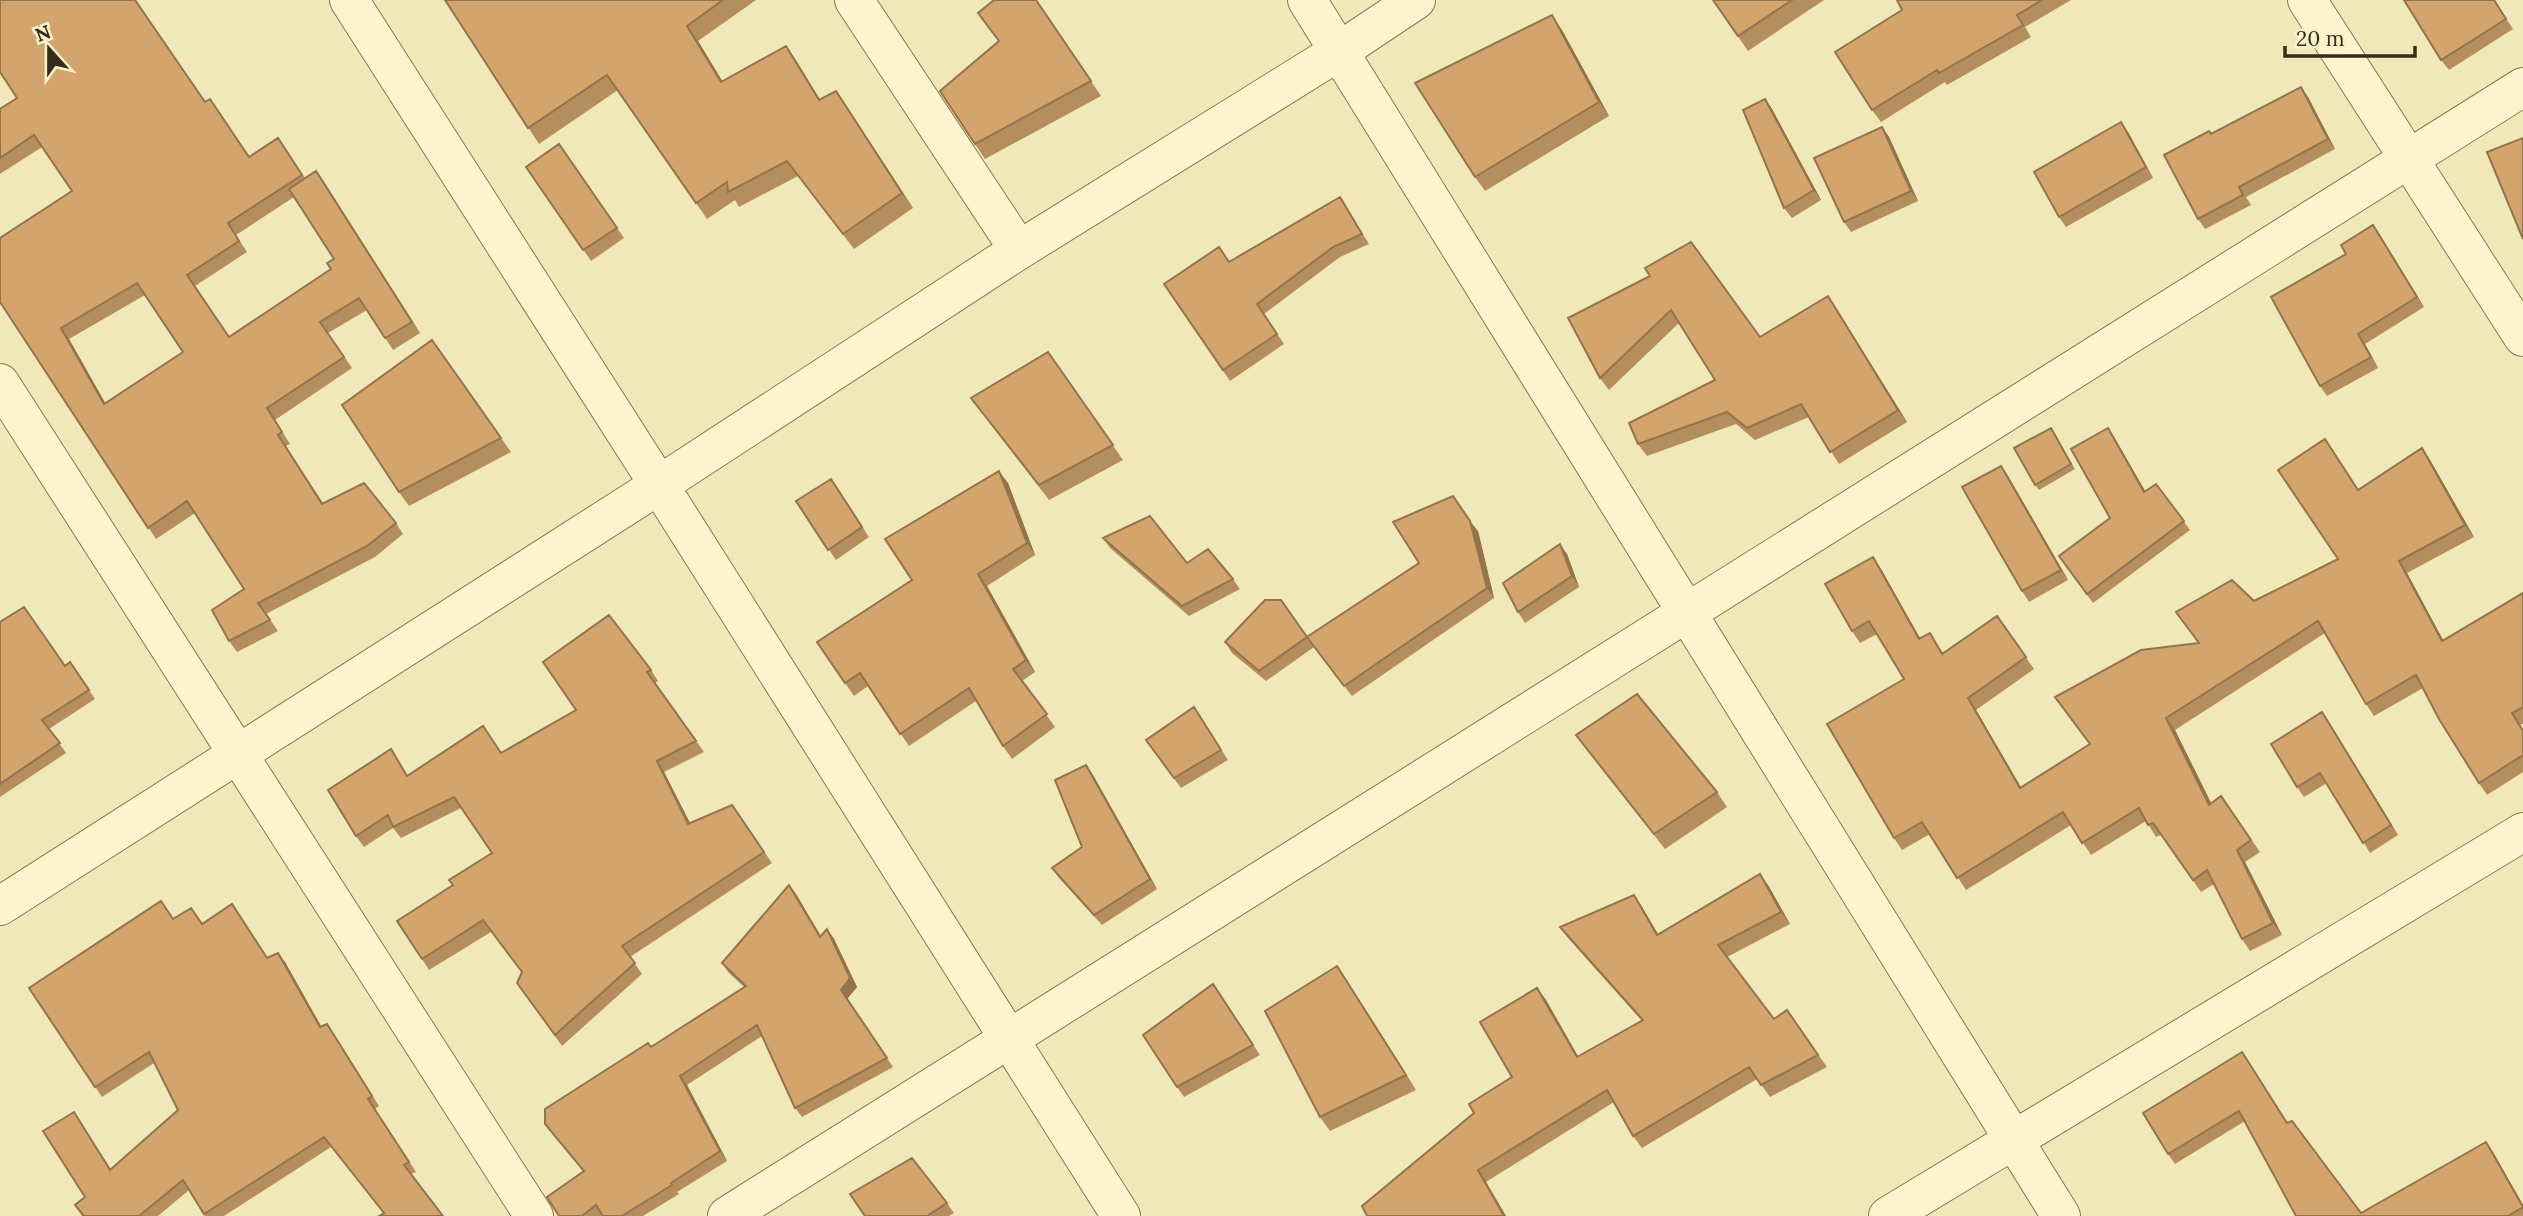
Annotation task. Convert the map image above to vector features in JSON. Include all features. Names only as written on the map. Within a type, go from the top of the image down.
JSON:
[{"type":"street","points":[[349,0],[1121,1216]]},
{"type":"street","points":[[854,0],[1019,250]]},
{"type":"street","points":[[1307,0],[2061,1216]]},
{"type":"street","points":[[0,906],[659,485],[1019,250],[1338,52],[1416,0]]},
{"type":"street","points":[[2307,0],[2523,337]]},
{"type":"street","points":[[727,1216],[2523,87]]},
{"type":"street","points":[[0,383],[534,1216]]},
{"type":"street","points":[[1888,1216],[2523,832]]},
{"type":"building","points":[[0,0],[135,0],[205,102],[210,99],[249,157],[278,138],[302,175],[228,223],[239,241],[187,275],[229,337],[331,269],[327,263],[334,259],[289,189],[316,171],[412,322],[385,338],[359,298],[320,322],[344,357],[267,408],[282,432],[278,435],[322,504],[364,483],[396,523],[367,546],[258,603],[270,620],[229,641],[212,610],[244,589],[187,501],[148,528],[0,302],[0,238],[72,191],[34,135],[0,158],[0,109],[17,98],[0,72]],"holes":[[[137,283],[183,352],[104,404],[61,328]]]},
{"type":"building","points":[[445,0],[723,0],[687,26],[721,82],[786,46],[819,100],[836,91],[902,193],[843,234],[787,161],[728,192],[727,182],[696,203],[607,75],[528,128]]},
{"type":"building","points":[[994,0],[1036,0],[1091,81],[975,144],[940,91],[999,41],[978,13]]},
{"type":"building","points":[[1713,0],[1792,0],[1738,36]]},
{"type":"building","points":[[1897,0],[2042,0],[2017,15],[2023,25],[1939,73],[1937,70],[1872,110],[1835,52],[1902,10]]},
{"type":"building","points":[[2404,0],[2494,0],[2506,19],[2441,60]]},
{"type":"building","points":[[1552,15],[1599,102],[1475,177],[1415,83]]},
{"type":"building","points":[[2301,87],[2328,139],[2239,187],[2243,195],[2198,219],[2164,155]]},
{"type":"building","points":[[1765,99],[1814,190],[1784,208],[1743,110]]},
{"type":"building","points":[[2121,122],[2146,167],[2059,217],[2034,172]]},
{"type":"building","points":[[1882,127],[1911,191],[1844,222],[1814,158]]},
{"type":"building","points":[[2523,138],[2523,239],[2487,152]]},
{"type":"building","points":[[559,144],[617,228],[583,250],[526,167]]},
{"type":"building","points":[[1340,197],[1362,234],[1333,247],[1257,304],[1277,334],[1223,370],[1164,284],[1219,247],[1229,262]]},
{"type":"building","points":[[2373,225],[2417,297],[2358,334],[2371,357],[2320,386],[2271,297],[2346,254],[2341,245]]},
{"type":"building","points":[[1691,242],[1760,337],[1828,296],[1898,410],[1830,452],[1801,404],[1747,428],[1727,412],[1638,444],[1629,423],[1715,380],[1671,310],[1600,378],[1568,318],[1650,276],[1645,268]]},
{"type":"building","points":[[432,340],[501,438],[399,492],[342,405]]},
{"type":"building","points":[[1048,352],[1113,445],[1039,485],[971,398]]},
{"type":"building","points":[[2051,428],[2071,464],[2035,485],[2014,448]]},
{"type":"building","points":[[2108,428],[2144,492],[2156,484],[2184,521],[2087,594],[2059,556],[2110,518],[2071,449]]},
{"type":"building","points":[[2325,439],[2358,490],[2422,448],[2465,525],[2399,561],[2442,641],[2523,593],[2523,707],[2512,713],[2523,731],[2523,755],[2479,783],[2439,719],[2416,675],[2366,704],[2318,621],[2166,718],[2209,805],[2221,796],[2251,840],[2237,850],[2273,923],[2242,939],[2207,870],[2193,880],[2153,823],[2148,825],[2139,808],[2082,843],[2063,812],[1957,878],[1922,822],[1894,838],[1827,724],[1904,679],[1869,621],[1852,631],[1825,584],[1873,557],[1919,639],[1930,633],[1942,654],[1997,616],[2026,657],[1968,698],[2020,788],[2090,744],[2055,697],[2141,650],[2199,643],[2176,612],[2232,580],[2254,601],[2338,559],[2278,470]]},
{"type":"building","points":[[2001,466],[2061,570],[2022,591],[1962,487]]},
{"type":"building","points":[[999,471],[1027,543],[978,574],[1026,660],[1013,669],[1047,714],[1003,746],[969,688],[900,734],[860,673],[845,683],[817,642],[912,580],[885,539]]},
{"type":"building","points":[[831,479],[862,527],[828,550],[796,501]]},
{"type":"building","points":[[1453,496],[1470,521],[1487,588],[1344,686],[1307,637],[1419,563],[1393,522]]},
{"type":"building","points":[[1150,516],[1187,563],[1208,549],[1233,579],[1182,606],[1103,538]]},
{"type":"building","points":[[1560,544],[1572,576],[1518,612],[1503,583]]},
{"type":"building","points":[[1265,600],[1281,600],[1307,637],[1259,671],[1225,642]]},
{"type":"building","points":[[24,607],[65,666],[70,662],[89,690],[42,720],[60,743],[0,784],[0,622]]},
{"type":"building","points":[[609,615],[651,670],[647,672],[696,741],[657,761],[688,824],[732,805],[764,852],[622,946],[635,963],[555,1035],[517,983],[522,972],[483,920],[422,959],[397,921],[453,885],[449,880],[492,853],[454,797],[393,827],[388,815],[356,836],[328,790],[391,749],[407,776],[483,726],[501,753],[576,710],[543,662]]},
{"type":"building","points":[[1637,694],[1717,792],[1654,834],[1576,735]]},
{"type":"building","points":[[1194,707],[1221,750],[1174,778],[1146,740]]},
{"type":"building","points":[[2322,712],[2391,825],[2363,843],[2320,773],[2297,787],[2271,744]]},
{"type":"building","points":[[1086,765],[1150,879],[1094,915],[1052,868],[1082,847],[1055,780]]},
{"type":"building","points":[[1760,874],[1781,912],[1718,945],[1774,1019],[1787,1010],[1818,1055],[1761,1085],[1749,1067],[1633,1136],[1607,1090],[1478,1170],[1504,1216],[1367,1216],[1362,1206],[1474,1113],[1469,1104],[1512,1077],[1480,1022],[1537,988],[1577,1057],[1643,1020],[1560,927],[1634,895],[1657,935]]},
{"type":"building","points":[[789,885],[820,937],[827,929],[850,978],[841,990],[887,1058],[795,1108],[757,1025],[680,1076],[720,1151],[622,1216],[603,1216],[596,1205],[582,1216],[559,1216],[547,1197],[584,1171],[545,1124],[545,1109],[648,1043],[651,1047],[746,986],[722,963]]},
{"type":"building","points":[[161,901],[173,919],[191,908],[202,924],[232,904],[267,958],[278,953],[320,1027],[327,1024],[372,1096],[368,1099],[409,1162],[404,1165],[443,1216],[379,1216],[384,1213],[324,1137],[204,1214],[183,1180],[139,1216],[84,1216],[75,1205],[85,1197],[43,1131],[74,1112],[110,1170],[178,1110],[149,1052],[95,1087],[29,988]]},
{"type":"building","points":[[1337,966],[1406,1075],[1320,1117],[1265,1011]]},
{"type":"building","points":[[1213,984],[1253,1045],[1177,1087],[1143,1035]]},
{"type":"building","points":[[2242,1052],[2287,1123],[2292,1121],[2361,1213],[2486,1142],[2523,1207],[2508,1216],[2296,1216],[2239,1111],[2168,1154],[2143,1113]]},
{"type":"building","points":[[912,1158],[947,1203],[927,1216],[865,1216],[850,1194]]}]
